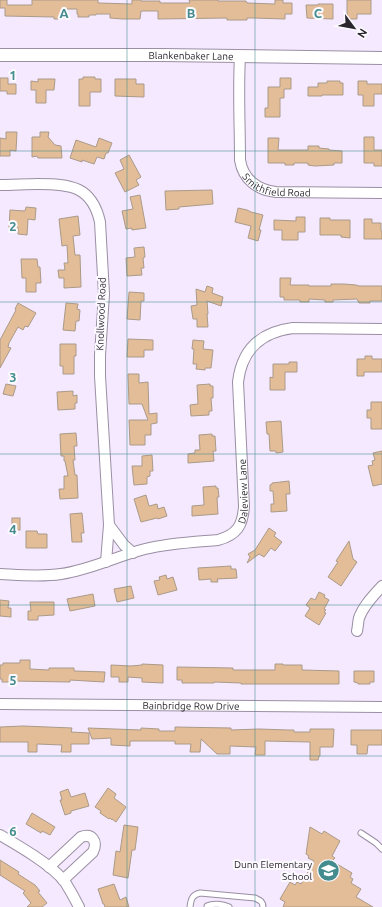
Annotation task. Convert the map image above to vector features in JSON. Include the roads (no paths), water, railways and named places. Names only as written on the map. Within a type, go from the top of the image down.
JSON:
[{"type":"street","name":"Blankenbaker Lane","points":[[0,55],[382,58]]},
{"type":"street","name":"Smithfield Road","points":[[240,56],[238,80],[240,160],[244,173],[252,184],[263,189],[276,192],[382,193]]},
{"type":"street","name":"Knollwood Road","points":[[0,185],[61,184],[72,187],[83,192],[89,198],[99,215],[104,294],[100,376],[109,525],[106,562]]},
{"type":"street","name":"Daleview Lane","points":[[0,574],[59,574],[81,570],[162,545],[218,540],[232,534],[239,526],[244,515],[238,382],[242,362],[249,350],[253,345],[267,335],[293,328],[382,329]]},
{"type":"street","points":[[109,525],[124,545],[133,553]]},
{"type":"street","points":[[356,631],[362,613],[382,586]]},
{"type":"street","name":"Bainbridge Row Drive","points":[[0,704],[382,707]]},
{"type":"street","points":[[0,835],[49,867],[63,880],[79,907]]},
{"type":"street","points":[[49,867],[81,837],[87,836],[93,839],[95,844],[93,852],[63,880]]},
{"type":"lane","points":[[360,833],[376,843],[382,849]]},
{"type":"lane","points":[[190,907],[191,901],[195,895],[200,893],[254,898],[261,900],[263,907]]},
{"type":"lane","points":[[207,907],[210,905],[224,905],[229,907]]},
{"type":"place","name":"Dunn Elementary School","points":[[328,870]]}]
